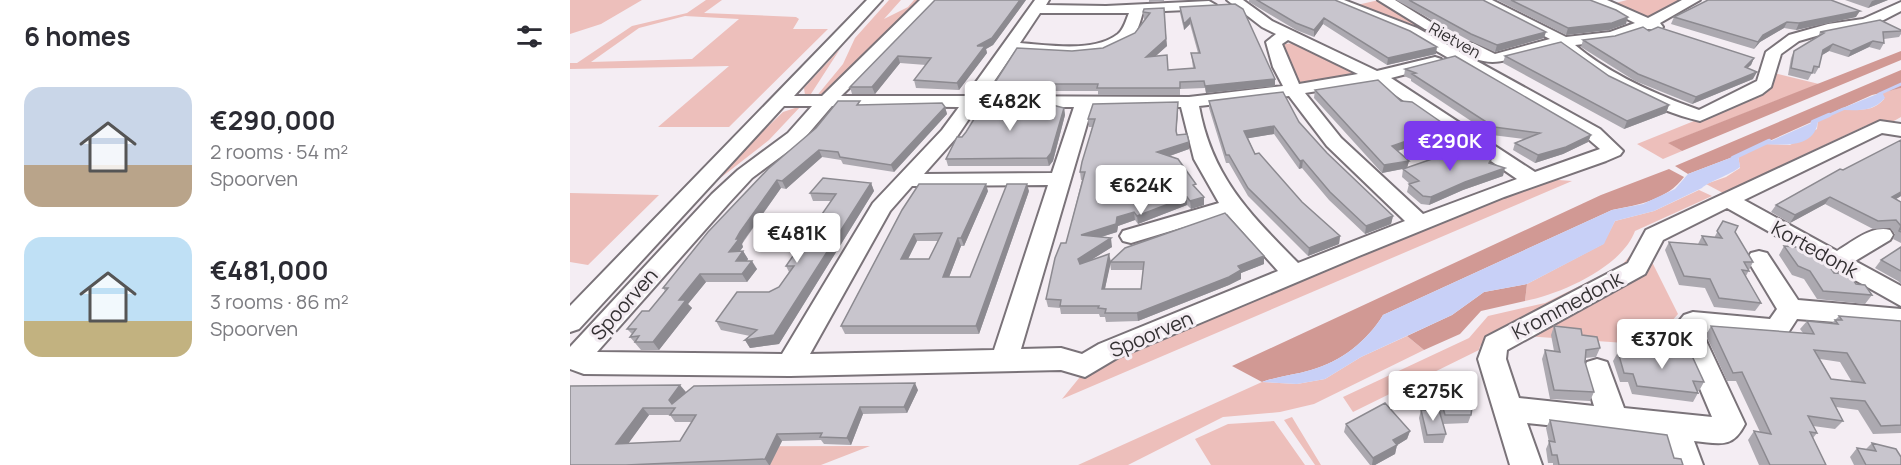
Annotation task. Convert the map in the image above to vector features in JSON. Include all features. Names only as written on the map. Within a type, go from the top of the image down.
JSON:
[{"type":"street","points":[[570,322],[718,167],[817,69],[823,56],[875,0]]},
{"type":"street","name":"Spoorven","points":[[928,0],[903,28],[848,78],[795,137],[745,174],[720,199],[575,359],[584,363],[790,365],[1061,359],[1086,366],[1108,351],[1294,274],[1613,151],[1593,133],[1412,31],[1331,0]]},
{"type":"street","name":"Rietven","points":[[1385,0],[1491,59],[1540,45],[1612,36],[1648,24],[1693,0]]},
{"type":"street","points":[[1481,0],[1554,35],[1586,62],[1665,104],[1700,116],[1756,90],[1764,82],[1764,61],[1794,38],[1828,28],[1867,23],[1901,6]]},
{"type":"street","points":[[1601,1],[1648,24],[1674,33]]},
{"type":"street","points":[[790,365],[881,208],[949,134],[1038,4],[1137,9],[1236,2],[1287,34],[1377,76],[1420,102],[1533,180]]},
{"type":"street","points":[[1009,47],[1081,48],[1114,43],[1128,32],[1137,9]]},
{"type":"street","points":[[1849,9],[1875,17]]},
{"type":"street","points":[[1287,34],[1274,42],[1276,55],[1295,90],[1349,160],[1421,224]]},
{"type":"street","points":[[783,101],[1189,102],[1295,90],[1377,76],[1456,56]]},
{"type":"street","points":[[1004,360],[1059,178],[1085,101]]},
{"type":"street","points":[[1189,102],[1200,150],[1212,177],[1232,206],[1294,274]]},
{"type":"street","name":"Krommedonk","points":[[1526,465],[1492,359],[1495,344],[1637,268],[1654,235],[1880,127],[1901,130]]},
{"type":"street","points":[[906,180],[1059,178]]},
{"type":"street","name":"Kortedonk","points":[[1728,200],[1901,297]]},
{"type":"street","points":[[1131,236],[1232,206]]},
{"type":"street","points":[[1837,261],[1882,235]]},
{"type":"street","points":[[1759,259],[1790,309]]},
{"type":"street","points":[[1507,409],[1724,431],[1730,424],[1688,327],[1693,322],[1777,329],[1790,309]]},
{"type":"street","points":[[1790,309],[1901,318]]},
{"type":"street","points":[[1597,370],[1613,420]]},
{"type":"street","points":[[1674,427],[1687,465]]},
{"type":"shaded area","points":[[570,0],[642,0],[601,24],[570,34]]},
{"type":"shaded area","points":[[706,0],[722,0],[704,13],[796,17],[799,19],[793,29],[828,29],[729,127],[658,127],[729,66],[570,69],[570,63],[577,63],[632,26],[687,13]],"holes":[[[685,16],[739,19],[692,59],[591,62],[639,28]]]},
{"type":"shaded area","points":[[889,0],[901,0],[884,19],[908,7],[914,0],[925,0],[827,95],[815,98],[843,64],[855,38]]},
{"type":"shaded area","points":[[1627,0],[1685,0],[1640,20],[1608,5]]},
{"type":"shaded area","points":[[1383,1],[1445,36],[1357,5]]},
{"type":"shaded area","points":[[1293,43],[1357,74],[1294,83],[1281,52],[1285,44]]},
{"type":"shaded area","points":[[840,49],[809,97],[805,95],[804,88]]},
{"type":"shaded area","points":[[1901,51],[1901,60],[1682,151],[1668,143]]},
{"type":"shaded area","points":[[1901,70],[1901,88],[1872,95],[1738,155],[1688,174],[1675,166]]},
{"type":"shaded area","points":[[1774,73],[1819,84],[1669,143],[1682,151],[1663,159],[1637,144],[1699,119]]},
{"type":"shaded area","points":[[1901,88],[1901,117],[1885,126],[1867,125],[1723,193],[1706,184],[1726,177],[1740,168],[1738,155],[1764,144],[1790,145],[1817,129],[1818,120],[1829,114],[1840,110],[1869,109],[1884,99],[1882,92]]},
{"type":"shaded area","points":[[801,106],[769,140],[714,183],[709,183],[783,112]]},
{"type":"shaded area","points":[[1669,169],[1684,177],[1661,196],[1612,210],[1383,315],[1362,341],[1333,362],[1262,382],[1232,366],[1601,195]]},
{"type":"shaded area","points":[[1545,179],[1572,181],[1062,399],[1084,372],[1104,360]]},
{"type":"shaded area","points":[[1699,190],[1712,196],[1635,231],[1628,244],[1617,256],[1589,277],[1556,292],[1525,301],[1527,284],[1603,244],[1615,221],[1654,211]]},
{"type":"shaded area","points":[[570,193],[659,195],[588,265],[570,262]]},
{"type":"shaded area","points":[[1646,237],[1629,265],[1480,346],[1479,350],[1353,412],[1343,397],[1469,338],[1488,316],[1545,303],[1622,265]]},
{"type":"shaded area","points":[[1649,256],[1678,314],[1671,322],[1672,332],[1682,347],[1525,336]]},
{"type":"shaded area","points":[[1527,284],[1525,301],[1481,311],[1460,334],[1424,350],[1407,336],[1452,315],[1484,292]]},
{"type":"shaded area","points":[[1407,336],[1424,350],[1314,404],[1280,412],[1223,417],[1128,465],[1078,465],[1262,382],[1297,384],[1325,379],[1361,357]]},
{"type":"shaded area","points":[[1292,417],[1321,465],[1315,465],[1284,420]]},
{"type":"shaded area","points":[[1274,421],[1305,465],[1211,465],[1195,439],[1228,424]]},
{"type":"shaded area","points":[[870,446],[821,465],[570,465],[570,447]]},
{"type":"water","points":[[1882,92],[1885,98],[1875,106],[1863,110],[1838,110]]},
{"type":"water","points":[[1818,120],[1812,136],[1806,140],[1781,145],[1764,144]]},
{"type":"water","points":[[1738,155],[1740,167],[1736,170],[1654,211],[1615,221],[1604,244],[1527,284],[1484,292],[1452,315],[1361,357],[1325,379],[1297,384],[1262,382],[1333,362],[1362,341],[1383,315],[1612,210],[1643,204],[1675,189],[1688,174]]},
{"type":"building","points":[[935,0],[1020,0],[992,38],[977,46],[985,46],[957,83],[914,80],[931,58],[898,56],[872,87],[850,87]]},
{"type":"building","points":[[1257,0],[1335,0],[1410,31],[1437,47],[1388,58],[1324,18],[1314,30],[1296,23]]},
{"type":"building","points":[[1409,0],[1483,0],[1546,32],[1497,45],[1471,34]]},
{"type":"building","points":[[1511,0],[1590,0],[1628,17],[1612,23],[1568,28]]},
{"type":"building","points":[[1708,0],[1831,0],[1860,11],[1799,23],[1787,22],[1763,35],[1758,42],[1674,17]]},
{"type":"building","points":[[1235,4],[1243,9],[1275,79],[1205,86],[1204,81],[1180,82],[1180,88],[1097,88],[1098,84],[994,84],[1017,48],[1072,51],[1103,48],[1135,33],[1150,13],[1143,12],[1144,9],[1164,8],[1166,39],[1146,57],[1167,55],[1168,70],[1195,68],[1191,53],[1200,53],[1190,18],[1184,24],[1180,7]]},
{"type":"building","points":[[1880,20],[1901,31],[1883,32],[1884,43],[1873,41],[1851,51],[1833,44],[1823,50],[1819,67],[1814,66],[1812,73],[1791,68],[1794,51],[1824,33],[1820,32]]},
{"type":"building","points":[[1643,27],[1649,31],[1658,27],[1754,58],[1745,67],[1757,72],[1696,97],[1638,74],[1583,40],[1615,36]]},
{"type":"building","points":[[1561,42],[1609,76],[1669,105],[1627,121],[1505,56]]},
{"type":"building","points":[[1455,56],[1591,135],[1566,147],[1538,155],[1515,143],[1540,133],[1494,127],[1412,74],[1416,73],[1405,69]]},
{"type":"building","points":[[1378,80],[1401,101],[1412,102],[1467,140],[1450,147],[1429,133],[1392,146],[1409,161],[1384,165],[1315,90]]},
{"type":"building","points":[[1283,92],[1299,122],[1327,153],[1393,216],[1366,226],[1330,192],[1303,160],[1300,161],[1274,126],[1244,131],[1255,154],[1259,153],[1302,202],[1340,236],[1309,248],[1248,188],[1229,155],[1226,155],[1209,101]]},
{"type":"building","points":[[838,101],[860,101],[857,105],[942,103],[945,107],[891,165],[840,157],[838,152],[819,150],[782,181],[777,180],[740,232],[736,239],[739,239],[729,252],[743,251],[736,261],[752,261],[742,274],[700,274],[679,300],[686,300],[653,342],[635,342],[639,336],[630,337],[636,329],[627,329],[642,311],[649,311],[668,288],[663,288],[708,232],[768,169],[816,128]]},
{"type":"building","points":[[1178,102],[1177,135],[1187,134],[1189,142],[1157,152],[1178,159],[1196,184],[1193,185],[1204,197],[1190,201],[1187,197],[1137,216],[1134,212],[1117,217],[1116,224],[1081,235],[1111,238],[1078,259],[1080,264],[1109,254],[1102,289],[1141,289],[1144,262],[1110,262],[1125,248],[1225,213],[1264,256],[1238,266],[1241,270],[1229,277],[1137,313],[1105,313],[1106,309],[1098,308],[1099,306],[1060,306],[1061,300],[1046,299],[1055,258],[1061,243],[1066,243],[1085,172],[1080,172],[1095,119],[1088,119],[1093,104]]},
{"type":"building","points":[[984,103],[1049,104],[1064,108],[1051,153],[1047,158],[946,159],[957,137],[962,137],[966,132]]},
{"type":"building","points":[[1901,140],[1901,192],[1892,197],[1901,202],[1901,226],[1896,220],[1878,221],[1830,197],[1795,215],[1776,205],[1840,169],[1843,170]]},
{"type":"building","points":[[1461,149],[1492,158],[1489,163],[1505,168],[1431,197],[1423,196],[1409,184],[1419,181],[1403,169]]},
{"type":"building","points":[[823,178],[871,183],[774,335],[745,340],[757,330],[716,321],[737,292],[769,292],[779,287],[794,266],[786,266],[836,194],[810,193]]},
{"type":"building","points":[[919,184],[986,184],[961,238],[958,238],[943,277],[970,277],[1007,184],[1027,184],[976,326],[841,326],[902,210]],"holes":[[[942,233],[929,259],[901,259],[914,234]]]},
{"type":"building","points":[[1723,221],[1738,226],[1735,232],[1753,262],[1744,262],[1749,271],[1742,270],[1761,303],[1719,298],[1710,279],[1684,276],[1669,242],[1707,245],[1702,236],[1722,238],[1717,231]]},
{"type":"building","points":[[1784,246],[1817,249],[1834,273],[1849,274],[1856,284],[1865,285],[1872,295],[1823,291],[1810,271],[1798,266]]},
{"type":"building","points":[[1901,247],[1901,271],[1881,260]]},
{"type":"building","points":[[1839,316],[1901,321],[1901,425],[1881,426],[1865,401],[1831,398],[1843,421],[1808,416],[1817,433],[1810,432],[1826,465],[1770,465],[1754,431],[1771,434],[1742,372],[1733,373],[1711,326],[1814,334],[1807,321],[1838,324],[1835,320],[1842,320]],"holes":[[[1814,350],[1847,353],[1865,383],[1831,379]]]},
{"type":"building","points":[[1554,326],[1581,329],[1582,335],[1597,337],[1600,348],[1586,350],[1585,362],[1594,392],[1554,390],[1545,350],[1560,352]]},
{"type":"building","points":[[1630,348],[1692,356],[1704,382],[1693,381],[1698,393],[1637,386],[1633,374],[1624,373],[1618,352],[1632,354]]},
{"type":"building","points":[[1435,378],[1454,378],[1456,383],[1475,383],[1471,415],[1445,415]]},
{"type":"building","points":[[915,383],[904,407],[860,407],[847,438],[820,437],[822,433],[777,434],[765,459],[570,465],[570,386],[680,385],[669,400],[672,404],[694,386]],"holes":[[[643,408],[675,408],[670,415],[696,415],[680,441],[616,444]]]},
{"type":"building","points":[[1385,403],[1410,431],[1393,440],[1397,445],[1373,458],[1346,424]]},
{"type":"building","points":[[1421,410],[1439,410],[1446,434],[1427,435]]},
{"type":"building","points":[[1550,420],[1667,435],[1674,458],[1681,459],[1683,465],[1559,465],[1557,455],[1552,455],[1549,441],[1555,442]]},
{"type":"building","points":[[1872,443],[1896,449],[1901,457],[1901,465],[1866,465],[1857,448],[1876,451]]},
{"type":"waterway","points":[[1879,94],[1901,84]]},
{"type":"waterway","points":[[1825,117],[1843,109]]},
{"type":"waterway","points":[[1813,122],[1829,115]]},
{"type":"waterway","points":[[1733,158],[1769,141]]}]
